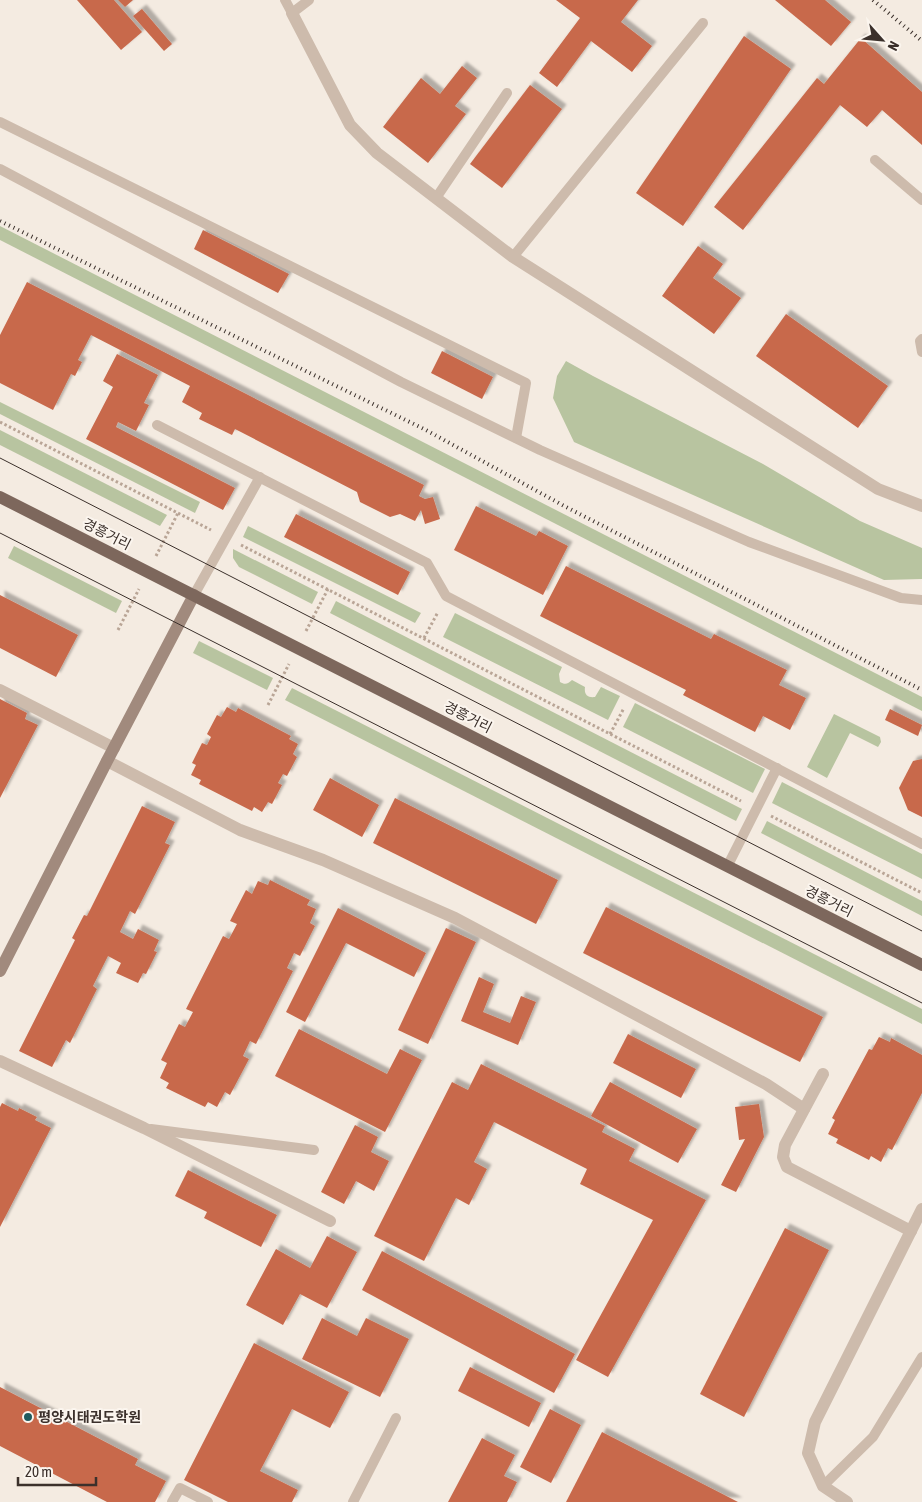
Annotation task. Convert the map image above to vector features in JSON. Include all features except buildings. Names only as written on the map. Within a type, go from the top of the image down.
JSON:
[{"type":"main road","name":"경흥거리","points":[[0,496],[922,965]]},
{"type":"street","points":[[292,14],[350,125],[376,153],[512,257],[878,489],[922,506]]},
{"type":"street","points":[[0,971],[194,595]]},
{"type":"street","points":[[0,690],[114,748]]},
{"type":"street","points":[[107,761],[240,830],[323,860],[455,918],[766,1084],[804,1109]]},
{"type":"street","points":[[0,1061],[144,1128],[330,1220]]},
{"type":"street","points":[[823,1074],[785,1145],[783,1157],[787,1166],[911,1231]]},
{"type":"street","points":[[847,1502],[823,1486],[808,1453],[815,1422],[922,1209]]},
{"type":"lane","points":[[285,0],[292,14],[309,0]]},
{"type":"lane","points":[[512,257],[703,23]]},
{"type":"lane","points":[[436,198],[507,93]]},
{"type":"lane","points":[[0,122],[526,382],[516,438]]},
{"type":"lane","points":[[875,160],[922,200]]},
{"type":"lane","points":[[0,169],[401,382],[516,438],[749,542],[901,598],[922,600]]},
{"type":"lane","points":[[922,339],[920,341],[922,352]]},
{"type":"lane","points":[[157,425],[427,563],[446,596],[922,844]]},
{"type":"lane","points":[[194,595],[260,477]]},
{"type":"lane","points":[[728,866],[777,768]]},
{"type":"lane","points":[[144,1128],[314,1150]]},
{"type":"lane","points":[[823,1486],[873,1437],[922,1357]]},
{"type":"lane","points":[[353,1502],[396,1418]]},
{"type":"lane","points":[[172,1502],[180,1488],[208,1502]]},
{"type":"path","points":[[0,422],[922,894]]},
{"type":"path","points":[[424,638],[446,596]]},
{"type":"path","points":[[610,734],[631,693]]},
{"type":"green space","points":[[0,226],[922,697],[922,711],[0,240]]},
{"type":"green space","points":[[566,361],[763,464],[860,521],[922,548],[922,579],[884,580],[574,442],[553,398],[557,376]]},
{"type":"green space","points":[[0,402],[200,502],[195,513],[0,414]]},
{"type":"green space","points":[[0,430],[167,515],[160,526],[0,445]]},
{"type":"green space","points":[[248,526],[421,613],[415,623],[243,537]]},
{"type":"green space","points":[[14,546],[122,601],[116,613],[8,558]]},
{"type":"green space","points":[[233,549],[318,592],[312,604],[239,567],[233,558]]},
{"type":"green space","points":[[336,601],[742,809],[736,821],[330,613]]},
{"type":"green space","points":[[455,613],[562,667],[559,674],[560,682],[566,684],[572,680],[585,687],[586,694],[590,697],[595,697],[601,687],[620,696],[608,720],[443,637]]},
{"type":"green space","points":[[199,641],[273,678],[267,690],[193,653]]},
{"type":"green space","points":[[292,688],[922,1009],[922,1024],[285,700]]},
{"type":"green space","points":[[635,703],[765,769],[753,793],[623,727]]},
{"type":"green space","points":[[834,714],[880,737],[881,742],[878,747],[850,733],[827,778],[807,767]]},
{"type":"green space","points":[[782,782],[922,854],[922,879],[772,803]]},
{"type":"green space","points":[[767,821],[922,901],[922,916],[761,833]]},
{"type":"tram line","points":[[0,458],[922,931]]},
{"type":"tram line","points":[[0,533],[922,1003]]},
{"type":"railway","points":[[873,0],[922,41]]},
{"type":"railway","points":[[0,221],[424,429],[566,507],[922,690]]},
{"type":"place","name":"평양시태권도학원","points":[[28,1417]]}]
